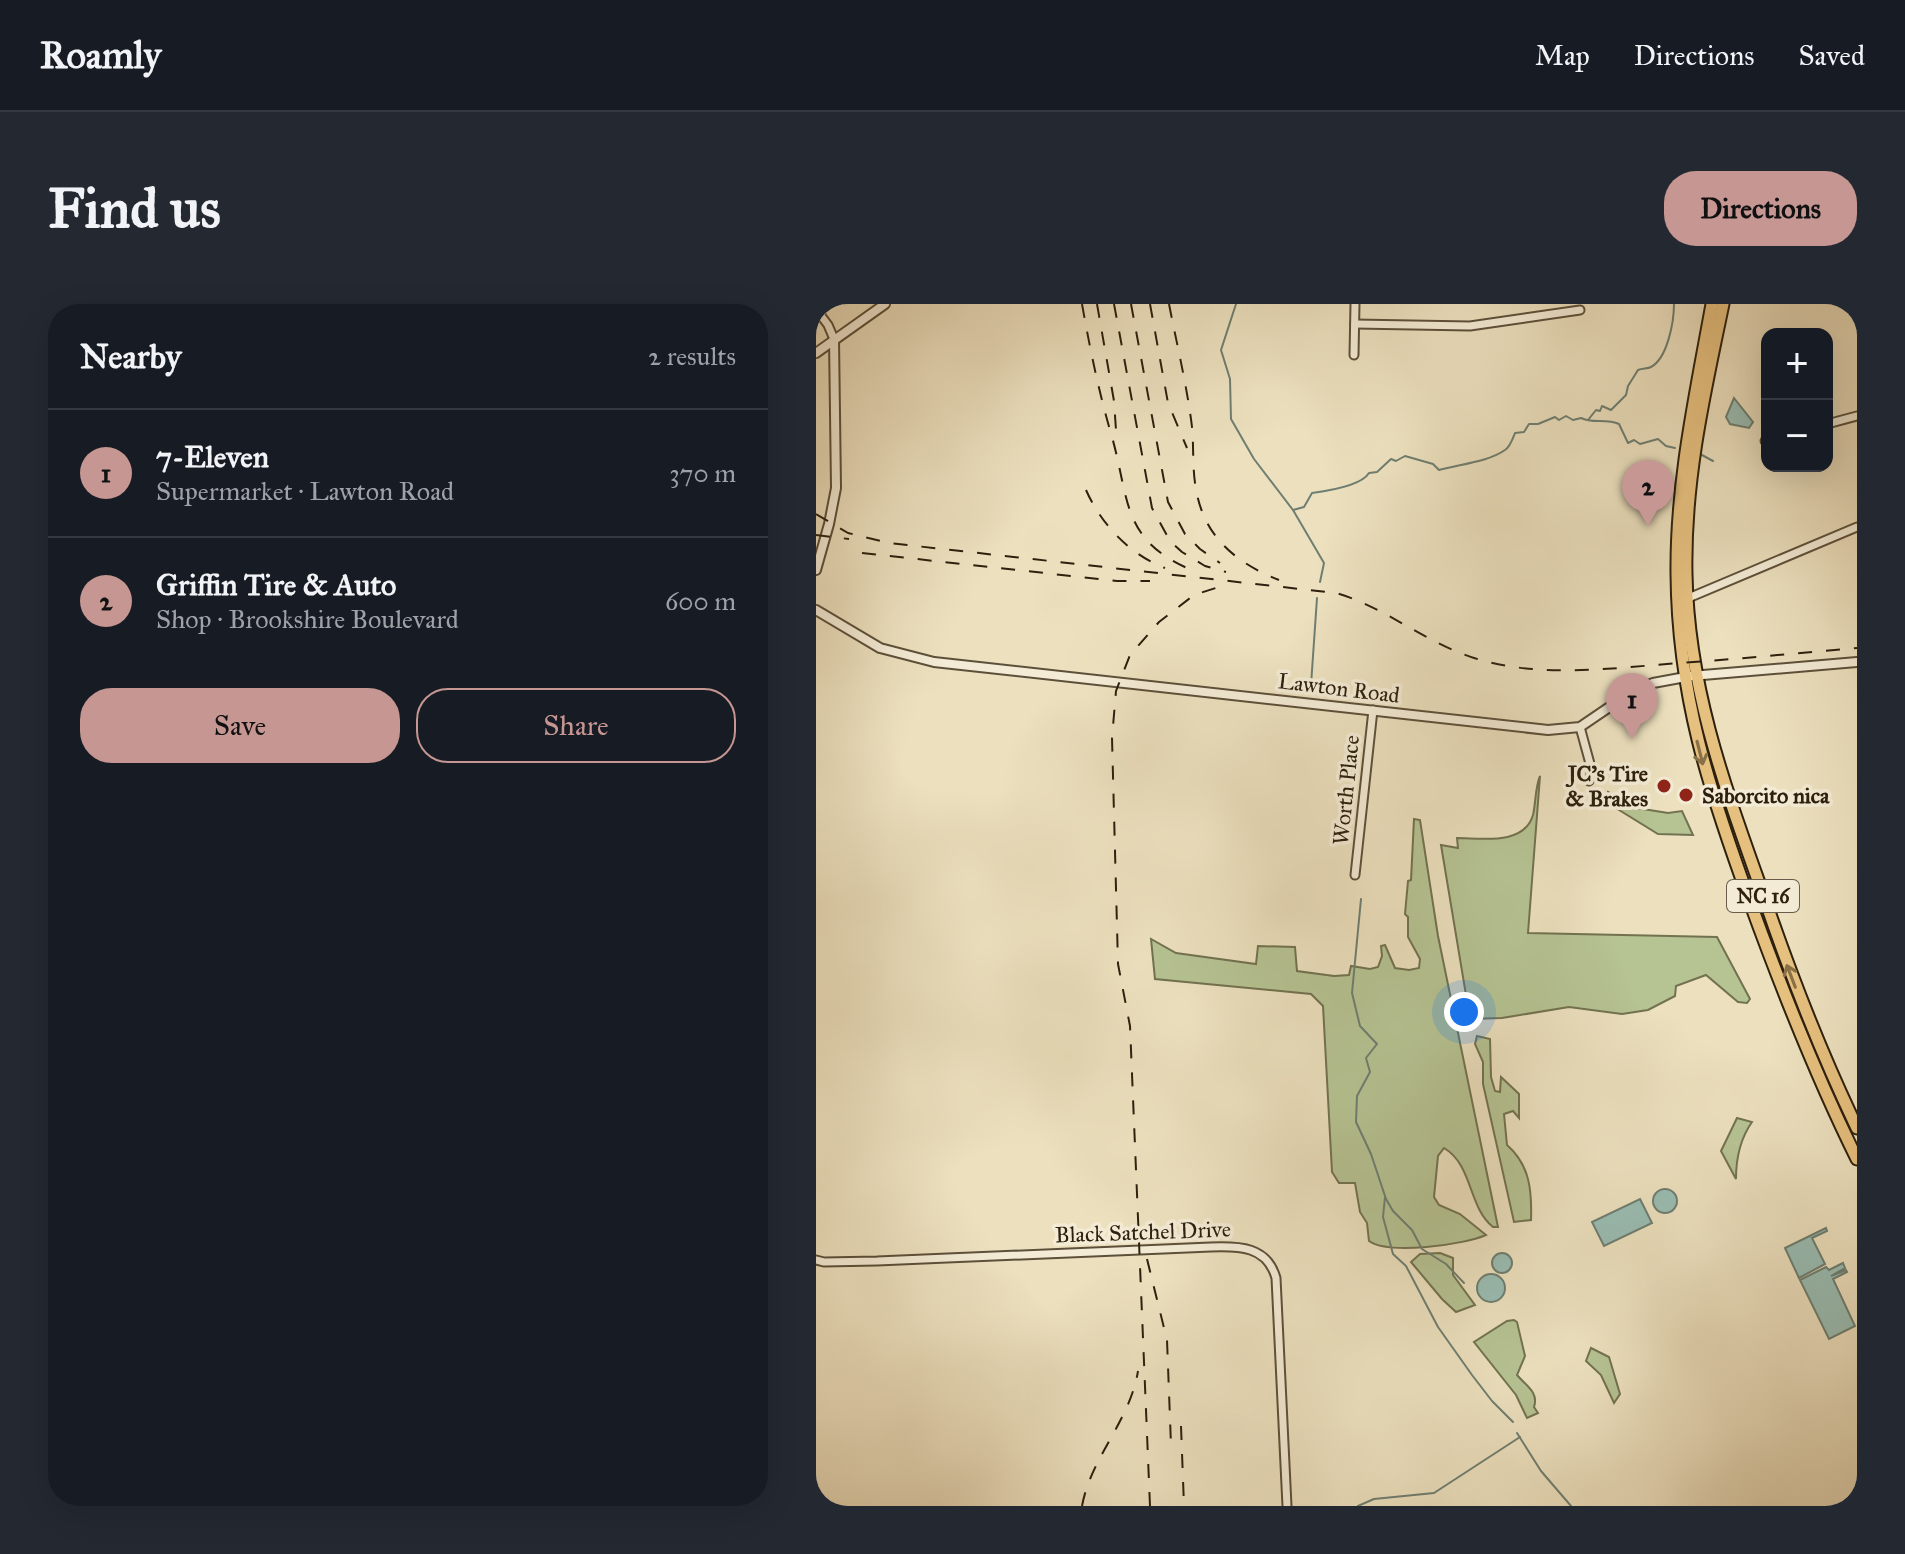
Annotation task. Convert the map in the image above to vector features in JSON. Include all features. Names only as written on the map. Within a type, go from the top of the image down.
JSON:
[{"type":"highway","name":"NC 16","points":[[1712,304],[1681,489],[1677,547],[1698,745],[1714,802],[1777,975],[1819,1082],[1857,1159]]},
{"type":"highway","name":"NC 16","points":[[1682,600],[1693,455],[1723,304]]},
{"type":"highway","name":"NC 16","points":[[1690,676],[1717,764],[1789,971],[1832,1077],[1857,1128]]},
{"type":"highway","points":[[1819,1082],[1832,1077]]},
{"type":"street","points":[[816,353],[885,304]]},
{"type":"street","points":[[1354,355],[1355,304]]},
{"type":"street","points":[[816,309],[834,339],[837,422],[836,488],[816,570]]},
{"type":"street","points":[[1355,324],[1470,326],[1580,310]]},
{"type":"street","points":[[1833,422],[1857,416]]},
{"type":"street","points":[[1682,600],[1857,527]]},
{"type":"street","name":"Lawton Road","points":[[816,610],[880,648],[934,662],[1548,730],[1580,727],[1642,687],[1690,676],[1857,662]]},
{"type":"street","name":"Worth Place","points":[[1355,875],[1373,710]]},
{"type":"street","points":[[1580,727],[1592,771],[1589,781]]},
{"type":"street","name":"Black Satchel Drive","points":[[816,1260],[877,1261],[1229,1246],[1256,1251],[1270,1263],[1276,1278],[1287,1506]]},
{"type":"green space","points":[[1540,776],[1528,933],[1717,937],[1750,999],[1747,1003],[1738,1002],[1706,975],[1676,986],[1675,996],[1648,1010],[1622,1014],[1569,1007],[1502,1018],[1470,1019],[1441,845],[1458,848],[1457,838],[1501,838],[1521,832],[1533,815]]},
{"type":"green space","points":[[1608,792],[1637,808],[1668,813],[1682,811],[1693,835],[1658,834],[1611,805],[1607,801]]},
{"type":"green space","points":[[1414,819],[1420,820],[1438,936],[1498,1227],[1493,1227],[1485,1219],[1466,1175],[1453,1155],[1444,1148],[1438,1156],[1434,1197],[1439,1205],[1460,1214],[1486,1235],[1444,1245],[1409,1248],[1369,1241],[1355,1183],[1339,1183],[1332,1172],[1323,1006],[1311,994],[1155,979],[1151,939],[1176,953],[1256,964],[1258,946],[1295,947],[1297,971],[1334,976],[1349,975],[1351,966],[1378,967],[1382,956],[1381,946],[1385,945],[1395,968],[1419,968],[1420,959],[1408,937],[1408,917],[1405,914],[1408,881],[1411,880]]},
{"type":"green space","points":[[1477,1036],[1490,1039],[1491,1077],[1495,1091],[1500,1092],[1501,1077],[1519,1094],[1519,1118],[1513,1111],[1504,1114],[1507,1145],[1521,1161],[1528,1179],[1531,1220],[1514,1222],[1483,1084],[1483,1062],[1475,1044]]},
{"type":"green space","points":[[1737,1118],[1752,1122],[1740,1149],[1736,1179],[1721,1151]]},
{"type":"green space","points":[[1440,1253],[1453,1258],[1453,1275],[1475,1305],[1456,1312],[1411,1262],[1420,1254]]},
{"type":"green space","points":[[1514,1320],[1525,1356],[1517,1375],[1533,1393],[1534,1407],[1538,1413],[1527,1418],[1516,1395],[1474,1342],[1507,1321]]},
{"type":"green space","points":[[1591,1348],[1609,1357],[1620,1394],[1614,1403],[1601,1375],[1586,1361]]},
{"type":"water","points":[[1734,398],[1753,422],[1749,428],[1730,424],[1726,417]]},
{"type":"water","points":[[1665,1189],[1673,1193],[1677,1201],[1673,1209],[1665,1213],[1657,1209],[1653,1201],[1657,1193]]},
{"type":"water","points":[[1640,1199],[1652,1223],[1604,1246],[1592,1222]]},
{"type":"water","points":[[1826,1228],[1827,1231],[1812,1238],[1825,1264],[1799,1278],[1785,1248]]},
{"type":"water","points":[[1502,1253],[1509,1256],[1512,1263],[1509,1270],[1502,1273],[1495,1270],[1492,1263],[1495,1256]]},
{"type":"water","points":[[1843,1263],[1845,1268],[1831,1276],[1847,1272],[1833,1279],[1855,1326],[1829,1339],[1800,1280],[1826,1267],[1829,1270]]},
{"type":"water","points":[[1491,1274],[1501,1278],[1505,1288],[1501,1298],[1491,1302],[1481,1298],[1477,1288],[1481,1278]]},
{"type":"waterway","points":[[1236,304],[1221,350],[1230,379],[1231,419],[1254,459],[1293,510],[1324,563],[1320,582]]},
{"type":"waterway","points":[[1588,420],[1602,406],[1611,410],[1626,395],[1638,370],[1649,368],[1662,356],[1669,338],[1674,304]]},
{"type":"waterway","points":[[1293,510],[1304,507],[1312,493],[1359,481],[1369,473],[1377,472],[1391,459],[1396,461],[1405,456],[1433,464],[1439,470],[1490,457],[1507,449],[1515,433],[1524,432],[1529,424],[1555,417],[1559,420],[1566,416],[1573,420],[1614,422],[1619,424],[1628,443],[1634,440],[1640,444],[1658,439],[1666,446],[1675,448]]},
{"type":"waterway","points":[[1702,455],[1713,461]]},
{"type":"waterway","points":[[1311,685],[1317,598]]},
{"type":"waterway","points":[[1361,899],[1352,993],[1360,1026],[1377,1044],[1366,1058],[1370,1072],[1357,1096],[1356,1122],[1393,1211],[1412,1230],[1422,1249],[1446,1264],[1464,1283]]},
{"type":"waterway","points":[[1385,1197],[1383,1217],[1393,1254],[1406,1266],[1438,1327],[1472,1375],[1513,1422]]},
{"type":"waterway","points":[[1517,1433],[1541,1471],[1571,1506]]},
{"type":"waterway","points":[[1358,1506],[1374,1499],[1434,1493],[1520,1437]]},
{"type":"railway","points":[[1082,304],[1099,387],[1132,517],[1153,546],[1194,571]]},
{"type":"railway","points":[[1097,304],[1116,430]]},
{"type":"railway","points":[[1114,304],[1152,508],[1170,541],[1182,552],[1205,566],[1226,572]]},
{"type":"railway","points":[[1131,304],[1168,502],[1185,534],[1220,563]]},
{"type":"railway","points":[[1150,304],[1168,403],[1187,448]]},
{"type":"railway","points":[[1169,304],[1190,412],[1200,506],[1206,521],[1224,546],[1249,565],[1279,580]]},
{"type":"railway","points":[[1086,490],[1100,515],[1118,537],[1140,555],[1165,568]]},
{"type":"railway","points":[[816,514],[848,533],[889,543],[1336,593],[1371,607],[1456,651],[1474,658],[1525,668],[1602,669],[1857,648]]},
{"type":"railway","points":[[816,535],[849,539]]},
{"type":"railway","points":[[862,553],[1117,581],[1150,581]]},
{"type":"railway","points":[[1150,1506],[1130,1026],[1118,964],[1112,738],[1116,691],[1130,655],[1159,622],[1194,595],[1225,585]]},
{"type":"railway","points":[[1147,1259],[1167,1340],[1171,1445]]},
{"type":"railway","points":[[1082,1506],[1093,1471],[1127,1406],[1138,1371]]},
{"type":"railway","points":[[1181,1426],[1184,1506]]},
{"type":"place","name":"Griffin Tire & Auto","points":[[1648,526]]},
{"type":"place","name":"7-Eleven","points":[[1632,739]]},
{"type":"place","name":"JC's Tire & Brakes","points":[[1664,786]]},
{"type":"place","name":"Saborcito nica","points":[[1686,795]]}]
